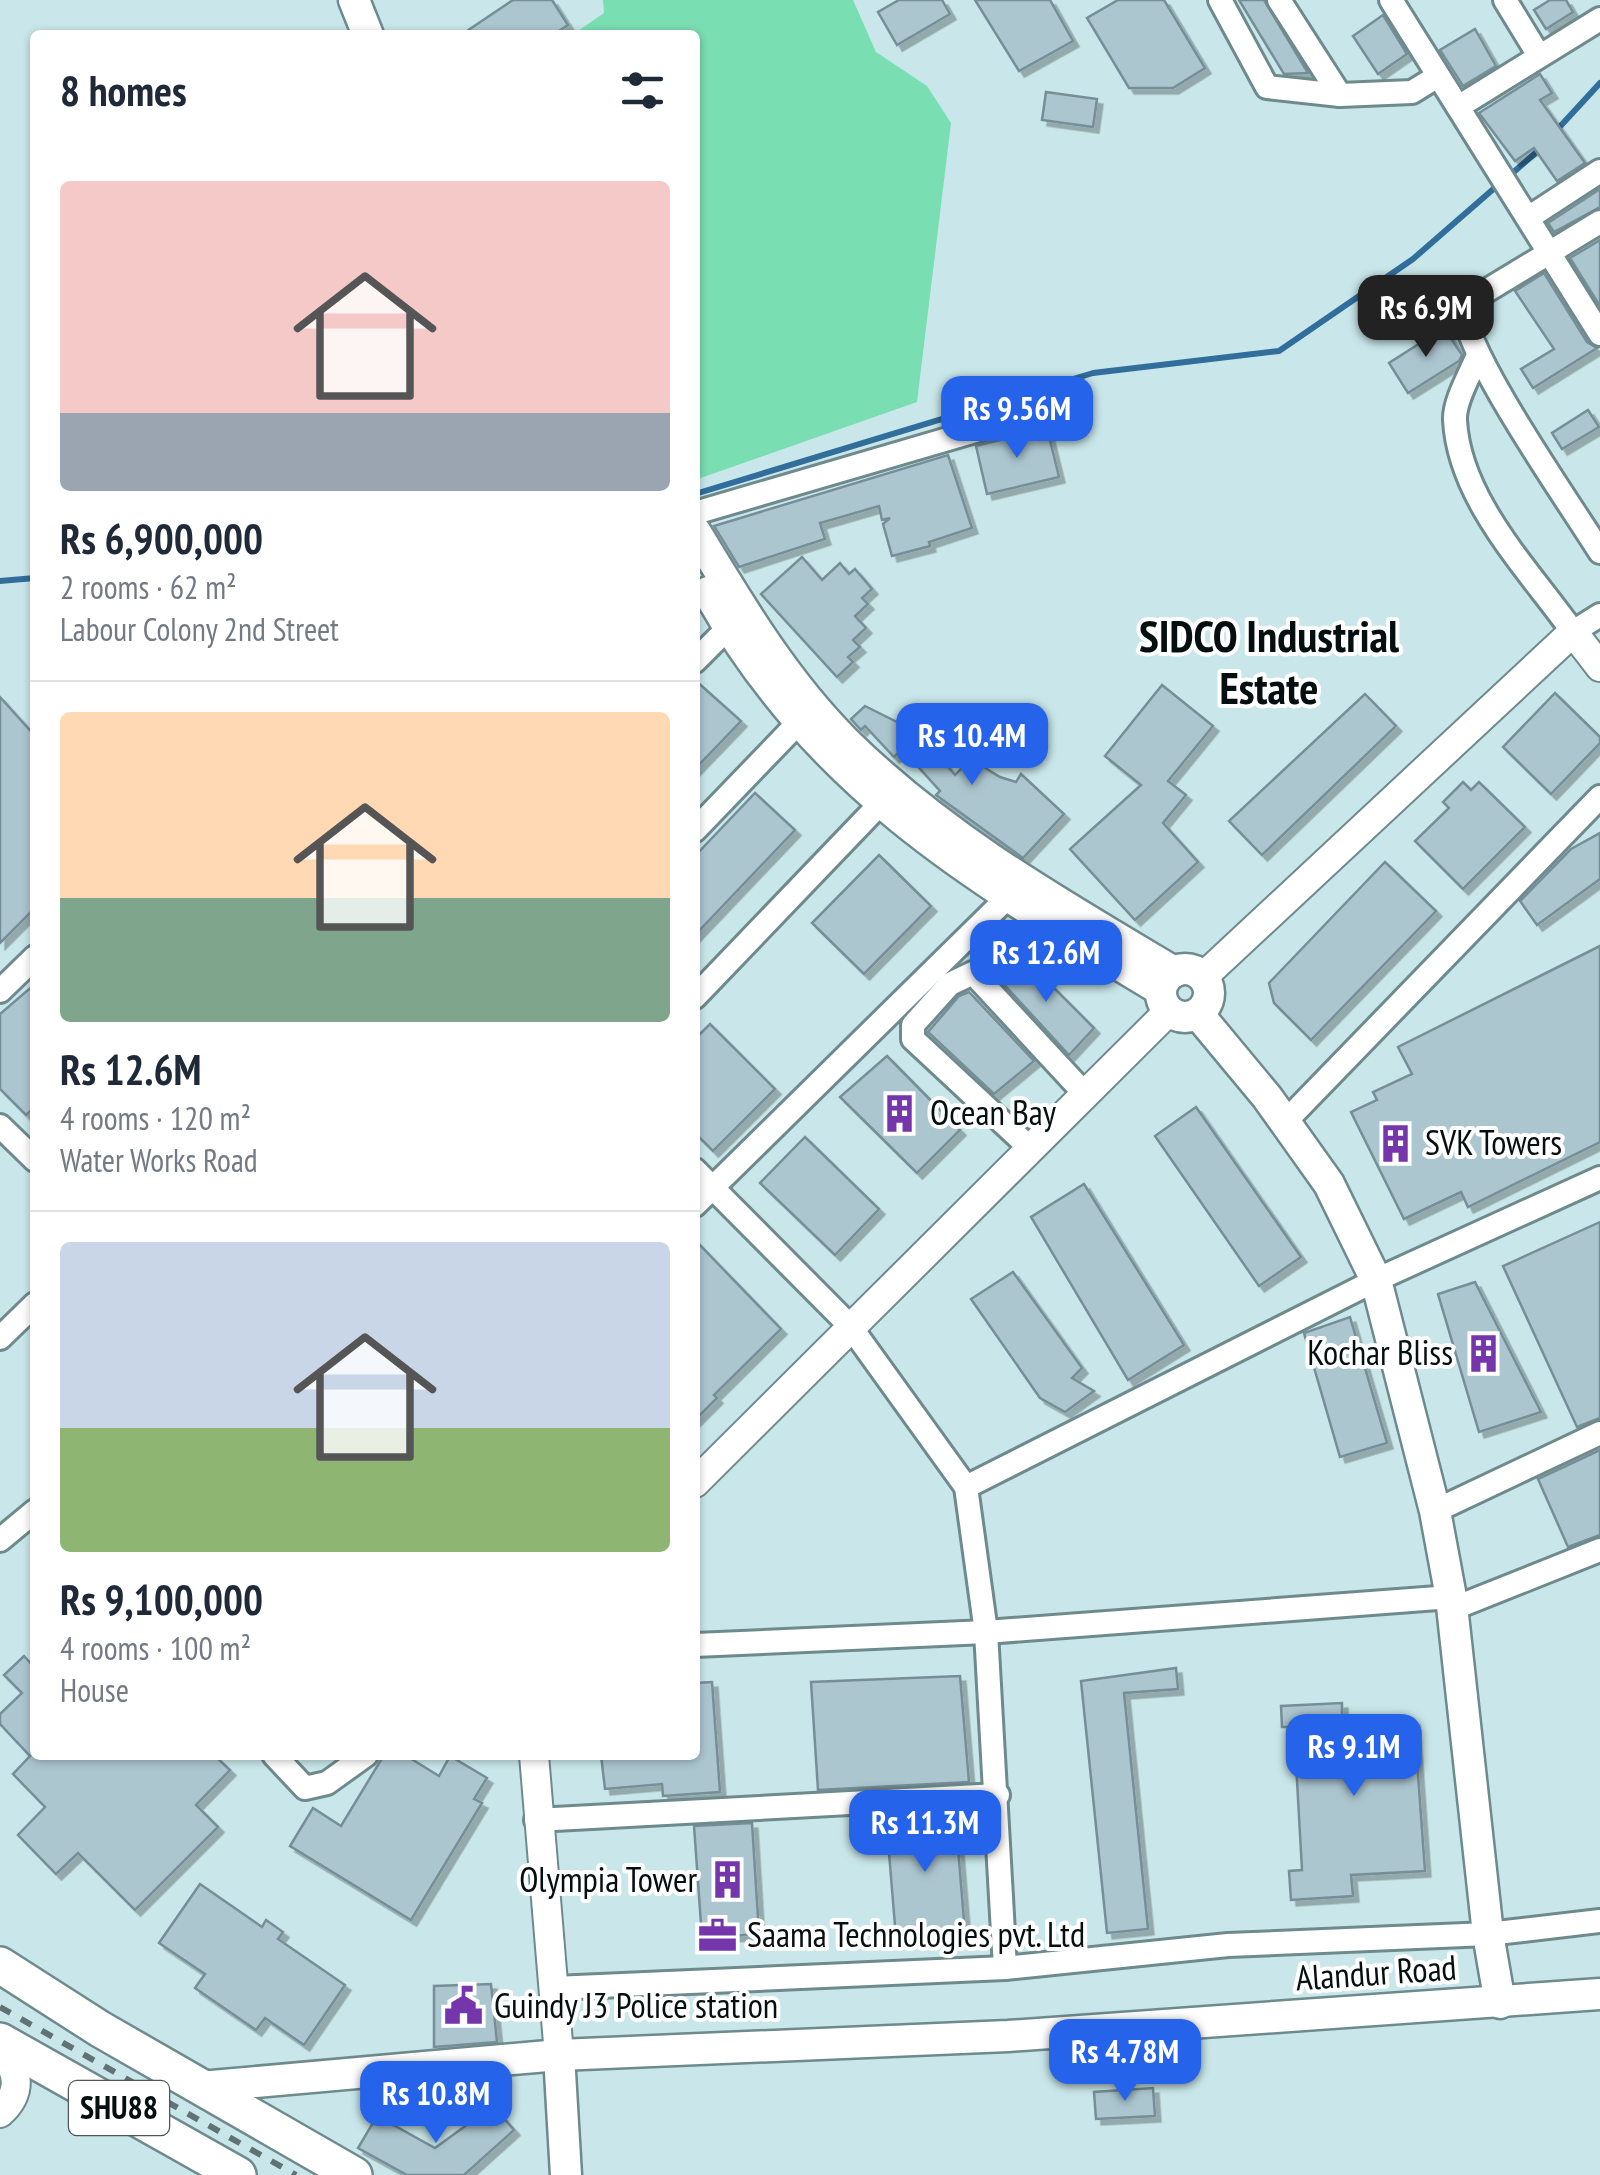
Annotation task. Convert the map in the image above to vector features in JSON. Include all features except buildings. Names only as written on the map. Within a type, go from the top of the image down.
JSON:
[{"type":"main road","points":[[354,0],[366,30]]},
{"type":"main road","points":[[374,0],[386,30]]},
{"type":"main road","points":[[703,578],[728,628],[800,722],[879,805],[1017,879],[1181,993],[1285,1122],[1329,1184],[1376,1280],[1434,1511],[1452,1603],[1488,1934],[1500,2003]]},
{"type":"main road","points":[[703,578],[746,618],[823,716],[923,826],[1007,898],[1181,993]]},
{"type":"main road","name":"SHU88","points":[[0,1965],[354,2175]]},
{"type":"main road","name":"Alandur Road","points":[[200,2086],[559,2055],[1008,2036],[1600,1994]]},
{"type":"main road","name":"SHU88","points":[[0,2041],[238,2175]]},
{"type":"main road","points":[[559,2055],[566,2175]]},
{"type":"street","points":[[1220,0],[1267,86],[1340,94],[1412,92],[1438,76]]},
{"type":"street","points":[[1280,0],[1340,94]]},
{"type":"street","points":[[1391,0],[1600,334]]},
{"type":"street","points":[[1505,0],[1538,54]]},
{"type":"street","points":[[1458,107],[1538,54],[1600,20]]},
{"type":"street","points":[[1528,218],[1600,171]]},
{"type":"street","points":[[1600,222],[1462,305],[1478,356],[1600,552]]},
{"type":"street","points":[[1478,356],[1454,416],[1462,456],[1480,502],[1600,667]]},
{"type":"street","points":[[700,512],[1064,405]]},
{"type":"street","points":[[700,1478],[1181,993],[1574,632],[1600,615]]},
{"type":"street","points":[[700,656],[728,628]]},
{"type":"street","points":[[700,825],[800,722]]},
{"type":"street","points":[[1285,1122],[1600,796]]},
{"type":"street","points":[[700,992],[879,805]]},
{"type":"street","points":[[700,1200],[1007,898]]},
{"type":"street","points":[[0,991],[30,962]]},
{"type":"street","points":[[1030,1148],[913,1039],[913,1025],[950,984],[973,973],[1085,1094]]},
{"type":"street","points":[[0,1126],[30,1144]]},
{"type":"street","points":[[700,1175],[850,1326],[966,1487],[986,1632],[1006,1968]]},
{"type":"street","points":[[966,1487],[1376,1280],[1600,1178]]},
{"type":"street","points":[[0,1338],[30,1309]]},
{"type":"street","points":[[1434,1511],[1600,1433]]},
{"type":"street","points":[[0,1540],[30,1515]]},
{"type":"street","points":[[700,1645],[986,1632],[1452,1603],[1600,1550]]},
{"type":"street","points":[[279,1760],[305,1788],[327,1783],[359,1760]]},
{"type":"street","points":[[534,1760],[536,1820],[559,2055]]},
{"type":"street","points":[[536,1820],[998,1795]]},
{"type":"street","points":[[554,1988],[1006,1968],[1228,1945],[1488,1934],[1600,1921]]},
{"type":"street","points":[[0,2050],[10,2060],[18,2082],[14,2101],[0,2113]]},
{"type":"green space","points":[[603,0],[853,0],[876,52],[927,86],[951,123],[917,402],[700,478],[700,30],[579,30],[604,13]]},
{"type":"waterway","points":[[1555,132],[1600,83]]},
{"type":"waterway","points":[[1508,177],[1540,149]]},
{"type":"waterway","points":[[700,492],[1093,373],[1279,351],[1413,259],[1498,185]]},
{"type":"waterway","points":[[0,581],[30,578]]},
{"type":"railway","points":[[0,2007],[296,2175]]},
{"type":"place","name":"Ocean Bay","points":[[900,1113]]},
{"type":"place","name":"SVK Towers","points":[[1395,1143]]},
{"type":"place","name":"Kochar Bliss","points":[[1483,1353]]},
{"type":"place","name":"Olympia Tower","points":[[727,1880]]},
{"type":"place","name":"Saama Technologies pvt. Ltd","points":[[717,1935]]},
{"type":"place","name":"Guindy J3 Police station","points":[[464,2006]]},
{"type":"district","name":"SIDCO Industrial Estate","points":[[1269,662]]}]
